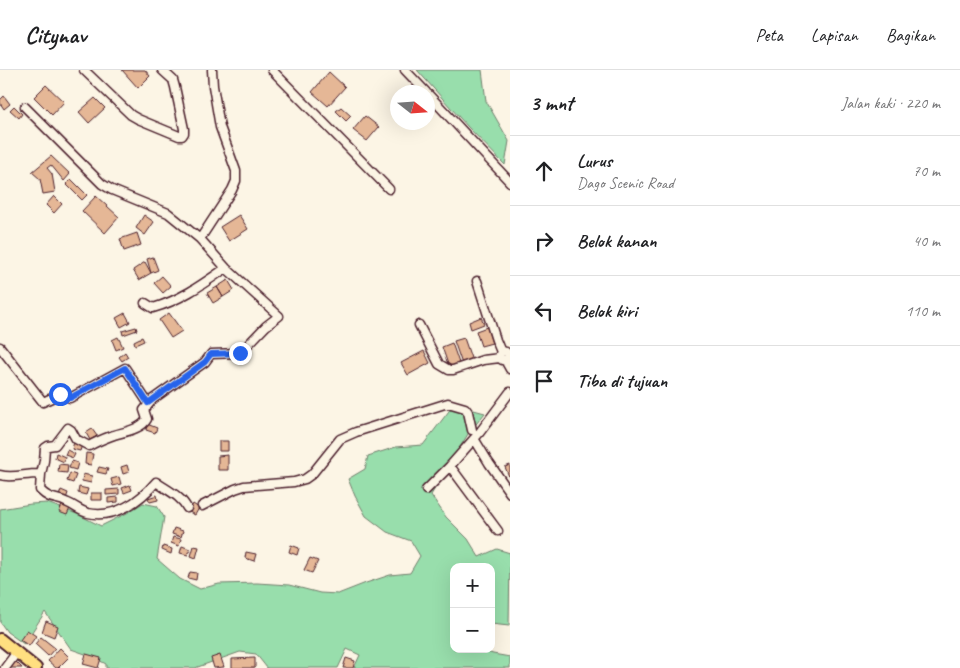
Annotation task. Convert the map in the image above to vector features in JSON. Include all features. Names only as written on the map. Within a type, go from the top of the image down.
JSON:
[{"type":"main road","points":[[0,639],[36,668]]},
{"type":"street","points":[[84,70],[131,115],[146,123],[182,136],[184,130],[176,87],[173,80],[162,70]]},
{"type":"street","points":[[200,239],[236,181],[236,171],[220,127],[212,86],[212,70]]},
{"type":"street","points":[[272,70],[389,189]]},
{"type":"street","points":[[405,70],[419,85]]},
{"type":"street","points":[[435,102],[510,182]]},
{"type":"street","points":[[25,107],[102,184],[168,213],[200,239],[226,268],[278,316],[240,353],[211,354],[205,362],[148,403],[144,410],[147,419],[140,426],[89,446],[76,439],[68,428],[55,445],[45,448],[40,490],[47,497],[67,502],[76,509],[101,515],[130,506],[156,482],[186,504],[188,508]]},
{"type":"street","points":[[145,303],[153,308],[186,295],[226,268]]},
{"type":"street","points":[[477,281],[496,340],[510,369]]},
{"type":"street","points":[[419,325],[440,364],[450,370],[483,360],[505,356]]},
{"type":"street","points":[[0,347],[43,402],[60,394],[70,398],[125,368],[148,403]]},
{"type":"street","points":[[426,490],[450,466],[510,392]]},
{"type":"street","points":[[202,506],[244,486],[294,482],[305,479],[312,474],[340,439],[356,432],[448,403],[465,408],[468,412],[489,463],[510,492]]},
{"type":"street","points":[[450,466],[498,532]]},
{"type":"street","points":[[0,475],[8,477],[33,473],[41,474]]},
{"type":"street","points":[[6,668],[17,652]]},
{"type":"green space","points":[[417,70],[482,70],[486,101],[509,141],[505,165],[435,90],[435,85],[430,85]]},
{"type":"green space","points":[[452,407],[485,413],[468,434],[431,495],[446,517],[468,539],[479,557],[497,549],[510,553],[509,626],[495,624],[495,563],[450,563],[450,653],[490,653],[510,657],[510,668],[354,668],[360,655],[347,649],[338,668],[267,668],[256,654],[240,652],[195,668],[106,668],[106,664],[71,649],[45,612],[24,644],[7,632],[0,622],[0,509],[31,504],[47,503],[77,514],[101,526],[143,503],[157,506],[164,517],[157,559],[180,579],[200,589],[219,584],[257,583],[289,585],[320,593],[338,594],[390,575],[410,573],[420,556],[411,541],[387,532],[366,516],[348,479],[365,469],[368,456],[396,447],[423,445]]},
{"type":"building","points":[[122,70],[145,70],[150,76],[138,88]]},
{"type":"building","points":[[329,72],[345,87],[328,106],[312,92]]},
{"type":"building","points":[[46,85],[64,102],[52,115],[34,97]]},
{"type":"building","points":[[4,96],[10,104],[4,109],[0,100]]},
{"type":"building","points":[[95,98],[105,108],[89,123],[79,112]]},
{"type":"building","points":[[14,106],[22,114],[19,118],[10,110]]},
{"type":"building","points":[[341,107],[351,116],[346,121],[336,111]]},
{"type":"building","points":[[365,116],[379,127],[367,141],[353,130]]},
{"type":"building","points":[[51,156],[70,174],[64,181],[51,165],[47,168],[52,174],[55,192],[43,194],[40,179],[32,172]]},
{"type":"building","points":[[71,179],[87,195],[82,200],[66,184]]},
{"type":"building","points":[[54,196],[62,204],[54,213],[46,205]]},
{"type":"building","points":[[96,196],[119,217],[105,233],[82,211]]},
{"type":"building","points":[[144,215],[154,222],[145,235],[136,228]]},
{"type":"building","points":[[239,215],[248,229],[229,241],[220,227]]},
{"type":"building","points":[[137,233],[141,245],[124,251],[120,239]]},
{"type":"building","points":[[153,257],[158,270],[151,273],[147,259]]},
{"type":"building","points":[[145,262],[151,273],[139,280],[133,270]]},
{"type":"building","points":[[162,276],[171,286],[163,293],[154,283]]},
{"type":"building","points":[[228,280],[234,290],[223,297],[217,287]]},
{"type":"building","points":[[217,287],[223,297],[213,303],[207,293]]},
{"type":"building","points":[[125,313],[130,322],[121,327],[116,318]]},
{"type":"building","points":[[169,313],[182,331],[171,338],[159,320]]},
{"type":"building","points":[[481,317],[484,324],[471,329],[469,322]]},
{"type":"building","points":[[136,327],[137,330],[123,335],[122,331]]},
{"type":"building","points":[[487,327],[492,343],[481,346],[476,331]]},
{"type":"building","points":[[118,337],[123,347],[116,350],[112,340]]},
{"type":"building","points":[[142,337],[144,341],[135,345],[134,341]]},
{"type":"building","points":[[464,338],[472,361],[462,364],[454,341]]},
{"type":"building","points":[[452,343],[460,366],[450,370],[442,347]]},
{"type":"building","points":[[424,351],[430,363],[408,375],[401,363]]},
{"type":"building","points":[[125,352],[128,357],[122,361],[119,357]]},
{"type":"building","points":[[147,424],[157,428],[155,433],[146,430]]},
{"type":"building","points":[[92,429],[97,436],[90,440],[86,433]]},
{"type":"building","points":[[219,441],[228,441],[228,451],[219,451]]},
{"type":"building","points":[[74,442],[82,445],[80,451],[72,449]]},
{"type":"building","points":[[67,450],[75,454],[73,458],[65,455]]},
{"type":"building","points":[[56,453],[65,457],[64,462],[55,458]]},
{"type":"building","points":[[86,453],[93,454],[91,465],[85,464]]},
{"type":"building","points":[[228,455],[228,470],[218,470],[218,456]]},
{"type":"building","points":[[72,461],[78,463],[76,470],[69,468]]},
{"type":"building","points":[[59,464],[68,465],[67,473],[58,472]]},
{"type":"building","points":[[127,465],[129,472],[123,474],[121,467]]},
{"type":"building","points":[[510,465],[510,479],[505,467]]},
{"type":"building","points":[[99,467],[108,469],[106,474],[97,472]]},
{"type":"building","points":[[70,473],[76,475],[73,483],[67,481]]},
{"type":"building","points":[[83,474],[92,476],[91,483],[82,481]]},
{"type":"building","points":[[119,477],[121,484],[113,486],[111,479]]},
{"type":"building","points":[[130,485],[132,490],[124,493],[122,488]]},
{"type":"building","points":[[79,487],[88,489],[86,495],[78,493]]},
{"type":"building","points":[[119,489],[119,494],[106,495],[106,490]]},
{"type":"building","points":[[61,490],[68,493],[66,499],[59,496]]},
{"type":"building","points":[[91,493],[102,493],[102,500],[91,500]]},
{"type":"building","points":[[157,495],[158,500],[150,502],[148,498]]},
{"type":"building","points":[[118,497],[118,502],[108,503],[108,498]]},
{"type":"building","points":[[63,503],[71,506],[67,515],[59,512]]},
{"type":"building","points":[[193,504],[199,508],[195,515],[189,512]]},
{"type":"building","points":[[174,528],[183,531],[181,537],[172,534]]},
{"type":"building","points":[[173,537],[181,539],[179,546],[171,543]]},
{"type":"building","points":[[291,545],[299,548],[297,555],[289,552]]},
{"type":"building","points":[[163,546],[172,549],[171,554],[162,550]]},
{"type":"building","points":[[182,546],[190,549],[188,555],[180,553]]},
{"type":"building","points":[[194,546],[199,547],[196,558],[191,556]]},
{"type":"building","points":[[246,552],[256,554],[254,561],[245,558]]},
{"type":"building","points":[[310,558],[318,561],[312,573],[304,570]]},
{"type":"building","points":[[190,572],[197,573],[196,580],[188,578]]},
{"type":"building","points":[[46,621],[58,626],[54,637],[42,632]]},
{"type":"building","points":[[27,630],[36,636],[29,646],[20,640]]},
{"type":"building","points":[[41,637],[55,648],[48,656],[35,644]]},
{"type":"building","points":[[60,648],[69,657],[56,668],[48,661]]},
{"type":"building","points":[[86,654],[101,658],[98,668],[83,664]]},
{"type":"building","points":[[220,655],[224,667],[214,668],[211,658]]},
{"type":"building","points":[[255,658],[255,668],[232,668],[232,659]]},
{"type":"building","points":[[346,658],[355,661],[353,668],[343,668]]},
{"type":"building","points":[[16,662],[22,668],[9,668]]},
{"type":"route","points":[[60,394],[70,398],[125,368],[148,403],[205,362],[211,354],[240,353]]}]
